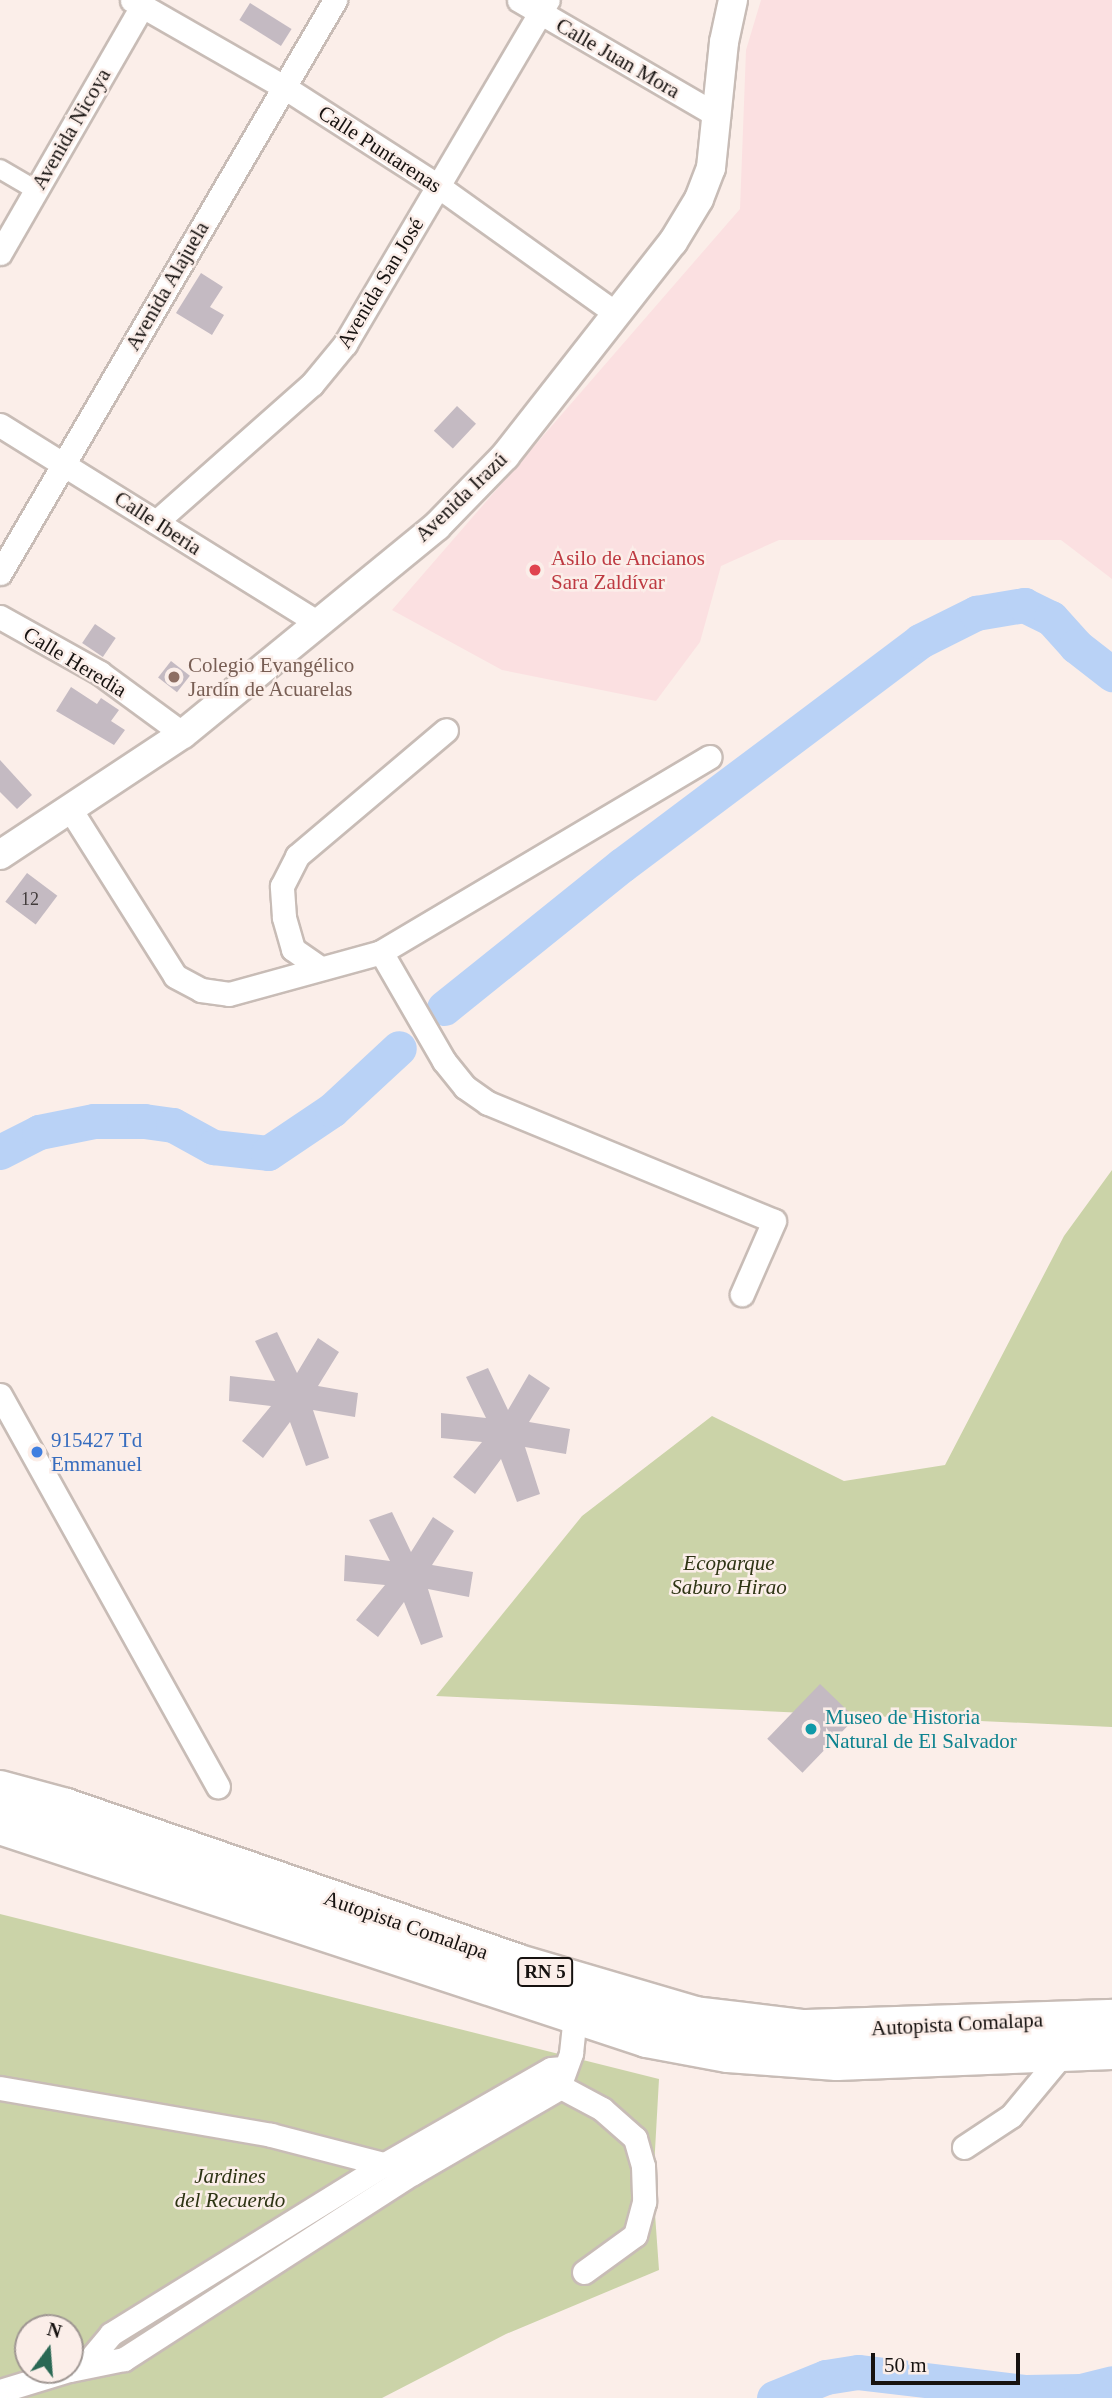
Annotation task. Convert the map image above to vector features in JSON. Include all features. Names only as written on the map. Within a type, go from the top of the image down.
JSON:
[{"type":"highway","name":"Autopista Comalapa","points":[[0,1790],[66,1808],[645,2005],[740,2023],[803,2029],[1015,2020],[1112,2019]]},
{"type":"highway","name":"Autopista Comalapa","points":[[0,1825],[575,2018],[647,2038],[728,2053],[823,2060],[1112,2050]]},
{"type":"highway","points":[[1015,2020],[1112,2007]]},
{"type":"street","name":"Avenida Alajuela","points":[[0,573],[335,0]]},
{"type":"street","name":"Calle Juan Mora","points":[[519,0],[544,7],[718,116]]},
{"type":"street","name":"Avenida Irazú","points":[[0,855],[183,734],[437,526],[505,457],[673,242],[699,199],[711,168],[724,42],[733,0]]},
{"type":"street","name":"Calle Puntarenas","points":[[137,3],[284,87],[438,186],[617,314]]},
{"type":"street","name":"Avenida Nicoya","points":[[0,253],[137,3]]},
{"type":"street","name":"Avenida San José","points":[[156,522],[312,384],[345,344],[544,7]]},
{"type":"street","points":[[0,169],[36,190]]},
{"type":"street","name":"Calle Iberia","points":[[0,425],[317,622]]},
{"type":"street","name":"Calle Heredia","points":[[0,617],[100,673],[183,734]]},
{"type":"street","points":[[320,968],[293,949],[284,917],[282,886],[297,856],[446,730]]},
{"type":"street","points":[[70,809],[175,976],[201,990],[229,994],[381,952],[710,757]]},
{"type":"street","points":[[381,952],[444,1061],[488,1103],[774,1221],[742,1294]]},
{"type":"street","points":[[0,1395],[218,1786]]},
{"type":"street","points":[[84,2366],[124,2359],[561,2077],[571,2053],[575,2018]]},
{"type":"street","points":[[964,2147],[1011,2116],[1065,2051]]},
{"type":"street","points":[[84,2360],[111,2334],[385,2164],[551,2069],[635,2137],[643,2166],[644,2203],[635,2235],[584,2272]]},
{"type":"street","points":[[0,2088],[271,2135],[413,2173]]},
{"type":"street","points":[[0,2391],[23,2384]]},
{"type":"shaded area","points":[[761,0],[1112,0],[1112,579],[1061,540],[779,540],[721,566],[700,642],[656,701],[502,670],[392,610],[740,209],[746,50]]},
{"type":"green space","name":"Ecoparque Saburo Hirao","points":[[1112,1170],[1112,1727],[436,1696],[582,1516],[712,1416],[844,1481],[945,1465],[1064,1236]]},
{"type":"green space","name":"Jardines del Recuerdo","points":[[0,1914],[659,2079],[653,2186],[659,2270],[506,2334],[382,2398],[0,2398]]},
{"type":"building","points":[[250,3],[292,29],[281,46],[239,20]]},
{"type":"building","points":[[201,273],[223,287],[210,307],[224,315],[212,335],[176,313]]},
{"type":"building","points":[[457,406],[476,424],[453,449],[434,431]]},
{"type":"building","points":[[95,624],[116,638],[103,657],[82,643]]},
{"type":"building","name":"Colegio Evangélico Jardín de Acuarelas","points":[[171,661],[190,676],[177,692],[158,678]]},
{"type":"building","points":[[71,687],[97,704],[101,698],[119,710],[111,721],[125,730],[114,745],[56,711]]},
{"type":"building","points":[[0,760],[32,795],[17,809],[0,792]]},
{"type":"building","points":[[27,873],[57,896],[36,925],[5,902]]},
{"type":"building","points":[[277,1332],[297,1373],[318,1338],[339,1352],[318,1386],[358,1393],[355,1417],[313,1410],[329,1458],[306,1466],[290,1422],[263,1458],[242,1441],[271,1406],[229,1401],[230,1376],[275,1381],[255,1341]]},
{"type":"building","points":[[488,1368],[508,1410],[529,1374],[550,1388],[529,1422],[570,1429],[566,1454],[525,1447],[540,1494],[517,1502],[501,1459],[475,1494],[453,1477],[482,1442],[441,1438],[441,1413],[486,1418],[466,1377]]},
{"type":"building","points":[[392,1512],[411,1552],[433,1517],[454,1531],[432,1565],[473,1572],[469,1597],[428,1589],[443,1637],[421,1645],[404,1602],[378,1637],[356,1620],[385,1585],[344,1581],[345,1555],[390,1561],[369,1520]]},
{"type":"building","name":"Museo de Historia Natural de El Salvador","points":[[820,1684],[855,1718],[802,1773],[767,1739]]},
{"type":"waterway","points":[[444,1008],[622,865],[920,641],[976,613],[1024,605],[1051,618],[1076,646],[1112,674]]},
{"type":"waterway","points":[[0,1152],[39,1132],[94,1121],[144,1121],[173,1125],[213,1147],[268,1153],[332,1110],[399,1048]]},
{"type":"waterway","points":[[774,2398],[826,2377],[858,2372],[1026,2392],[1081,2391],[1112,2383]]},
{"type":"waterway","points":[[1005,2398],[1026,2392]]},
{"type":"place","name":"Asilo de Ancianos Sara Zaldívar","points":[[535,570]]},
{"type":"place","name":"Colegio Evangélico Jardín de Acuarelas","points":[[174,677]]},
{"type":"place","name":"915427 Td Emmanuel","points":[[37,1452]]},
{"type":"place","name":"Museo de Historia Natural de El Salvador","points":[[811,1729]]}]
